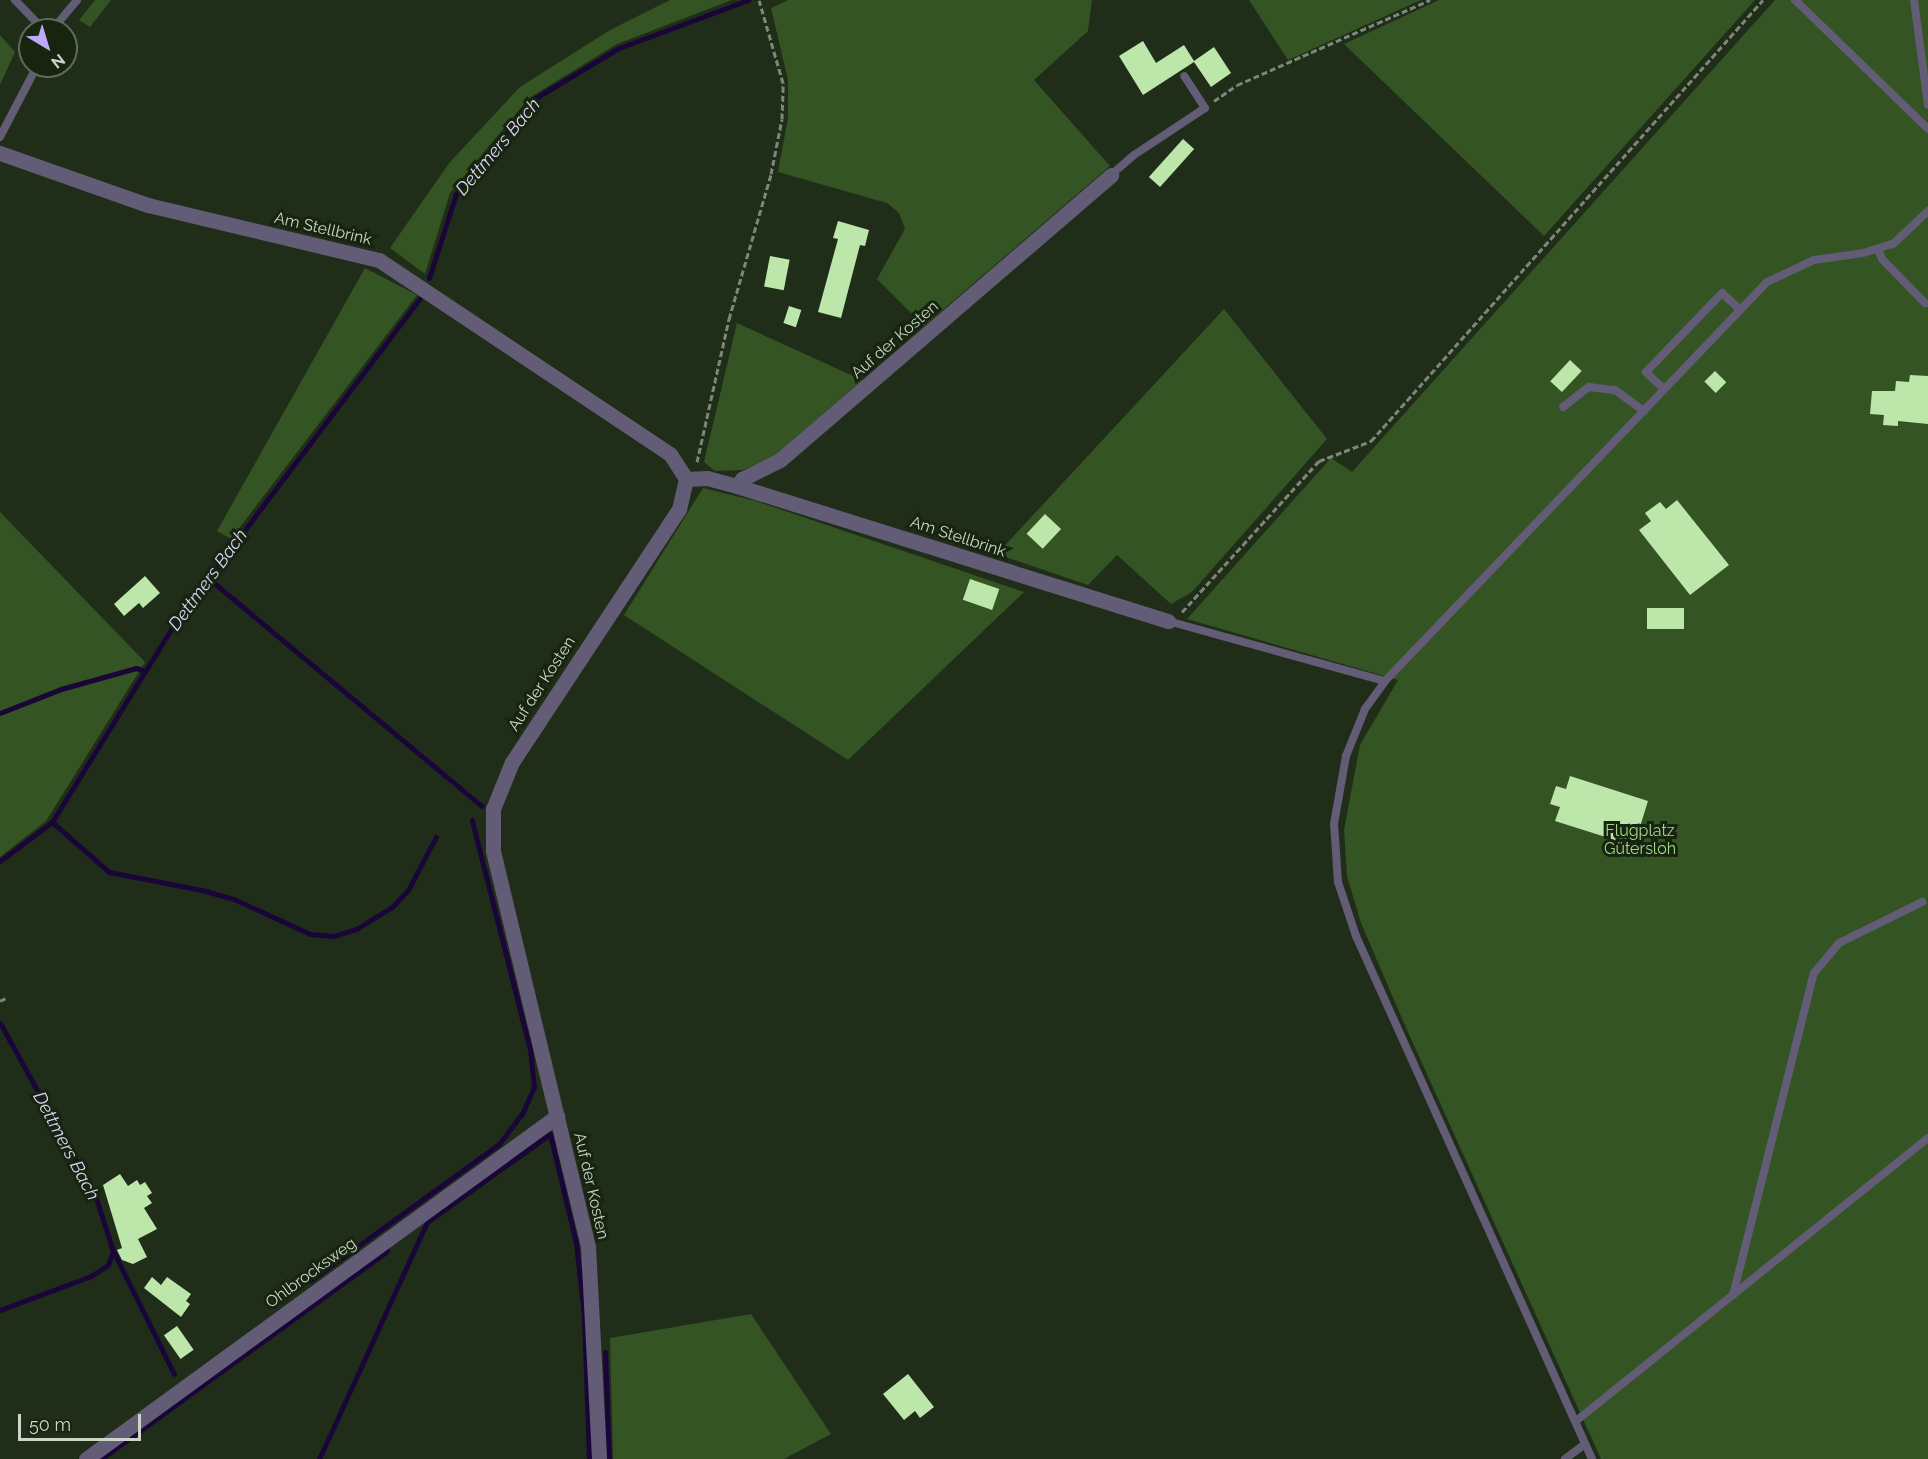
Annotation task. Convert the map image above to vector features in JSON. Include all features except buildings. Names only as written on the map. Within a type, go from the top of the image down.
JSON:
[{"type":"street","name":"Am Stellbrink","points":[[0,153],[148,205],[380,260],[670,454],[686,478]]},
{"type":"street","name":"Auf der Kosten","points":[[737,486],[742,479],[788,453],[1111,175]]},
{"type":"street","points":[[686,478],[707,478],[737,486]]},
{"type":"street","name":"Auf der Kosten","points":[[599,1459],[588,1246],[493,851],[493,809],[512,762],[679,509],[686,478]]},
{"type":"street","name":"Am Stellbrink","points":[[737,486],[1168,621]]},
{"type":"street","name":"Ohlbrocksweg","points":[[86,1459],[557,1116]]},
{"type":"lane","points":[[15,0],[32,18]]},
{"type":"lane","points":[[62,18],[77,0]]},
{"type":"lane","points":[[1795,0],[1928,129]]},
{"type":"lane","points":[[1914,0],[1928,105]]},
{"type":"lane","points":[[1111,175],[1134,155],[1205,108],[1184,76]]},
{"type":"lane","points":[[0,138],[31,78]]},
{"type":"lane","points":[[1592,1459],[1356,936],[1338,882],[1334,824],[1346,756],[1365,709],[1385,681],[1767,282],[1814,260],[1878,249],[1893,244],[1928,211]]},
{"type":"lane","points":[[1878,249],[1882,259],[1925,303]]},
{"type":"lane","points":[[1664,389],[1646,372],[1722,293],[1740,310]]},
{"type":"lane","points":[[1563,407],[1589,387],[1615,390],[1644,411]]},
{"type":"lane","points":[[1168,621],[1385,681]]},
{"type":"lane","points":[[1733,1295],[1814,973],[1839,943],[1922,902]]},
{"type":"lane","points":[[1576,1421],[1928,1138]]},
{"type":"lane","points":[[1564,1459],[1586,1444]]},
{"type":"path","points":[[1205,108],[1237,85],[1430,0]]},
{"type":"path","points":[[1168,621],[1188,608],[1319,461],[1371,441],[1763,0]]},
{"type":"path","points":[[686,478],[697,463],[729,319],[771,174],[782,119],[783,83],[760,1]]},
{"type":"path","points":[[0,1001],[6,998]]},
{"type":"green space","points":[[95,0],[111,0],[90,27],[79,20]]},
{"type":"green space","points":[[670,0],[732,0],[617,44],[529,98],[450,193],[425,274],[390,248],[450,162],[520,87],[610,30]]},
{"type":"green space","points":[[788,0],[1092,0],[1088,31],[1034,80],[1110,166],[924,326],[877,279],[905,229],[899,213],[887,203],[778,172],[788,118],[788,80],[771,8]]},
{"type":"green space","points":[[1249,0],[1421,0],[1288,60]]},
{"type":"green space","points":[[1439,0],[1755,0],[1544,236],[1344,44]]},
{"type":"green space","name":"Flugplatz Gütersloh","points":[[1775,0],[1928,0],[1928,1459],[1601,1459],[1407,1030],[1361,923],[1347,876],[1344,830],[1360,745],[1398,680],[1187,619],[1331,458],[1352,472]]},
{"type":"green space","points":[[0,35],[15,52],[0,85]]},
{"type":"green space","points":[[365,268],[417,295],[231,539],[217,531]]},
{"type":"green space","points":[[1224,309],[1327,439],[1192,592],[1171,604],[1117,555],[1088,585],[997,554]]},
{"type":"green space","points":[[737,323],[862,380],[776,455],[743,470],[715,471],[704,462]]},
{"type":"green space","points":[[703,488],[756,501],[1024,592],[848,760],[624,615]]},
{"type":"green space","points":[[0,512],[145,662],[46,821],[0,857]]},
{"type":"green space","points":[[751,1314],[831,1434],[784,1459],[613,1459],[610,1338]]},
{"type":"waterway","name":"Dettmers Bach","points":[[429,278],[456,194],[534,99],[619,48],[748,0]]},
{"type":"waterway","name":"Dettmers Bach","points":[[0,861],[52,822],[178,618],[420,298]]},
{"type":"waterway","points":[[208,578],[482,806]]},
{"type":"waterway","points":[[0,713],[61,689],[136,668],[145,671]]},
{"type":"waterway","points":[[311,1280],[499,1144],[522,1114],[534,1087],[530,1050],[472,820]]},
{"type":"waterway","points":[[52,822],[109,872],[202,890],[236,900],[310,934],[334,936],[358,928],[392,907],[408,890],[436,837]]},
{"type":"waterway","name":"Dettmers Bach","points":[[0,1023],[95,1195],[113,1251],[108,1265],[91,1276],[0,1310]]},
{"type":"waterway","points":[[319,1459],[427,1222],[550,1134],[576,1243],[584,1316],[589,1459]]},
{"type":"waterway","points":[[113,1251],[174,1374]]},
{"type":"waterway","points":[[101,1459],[387,1251]]},
{"type":"waterway","points":[[605,1352],[609,1459]]}]
